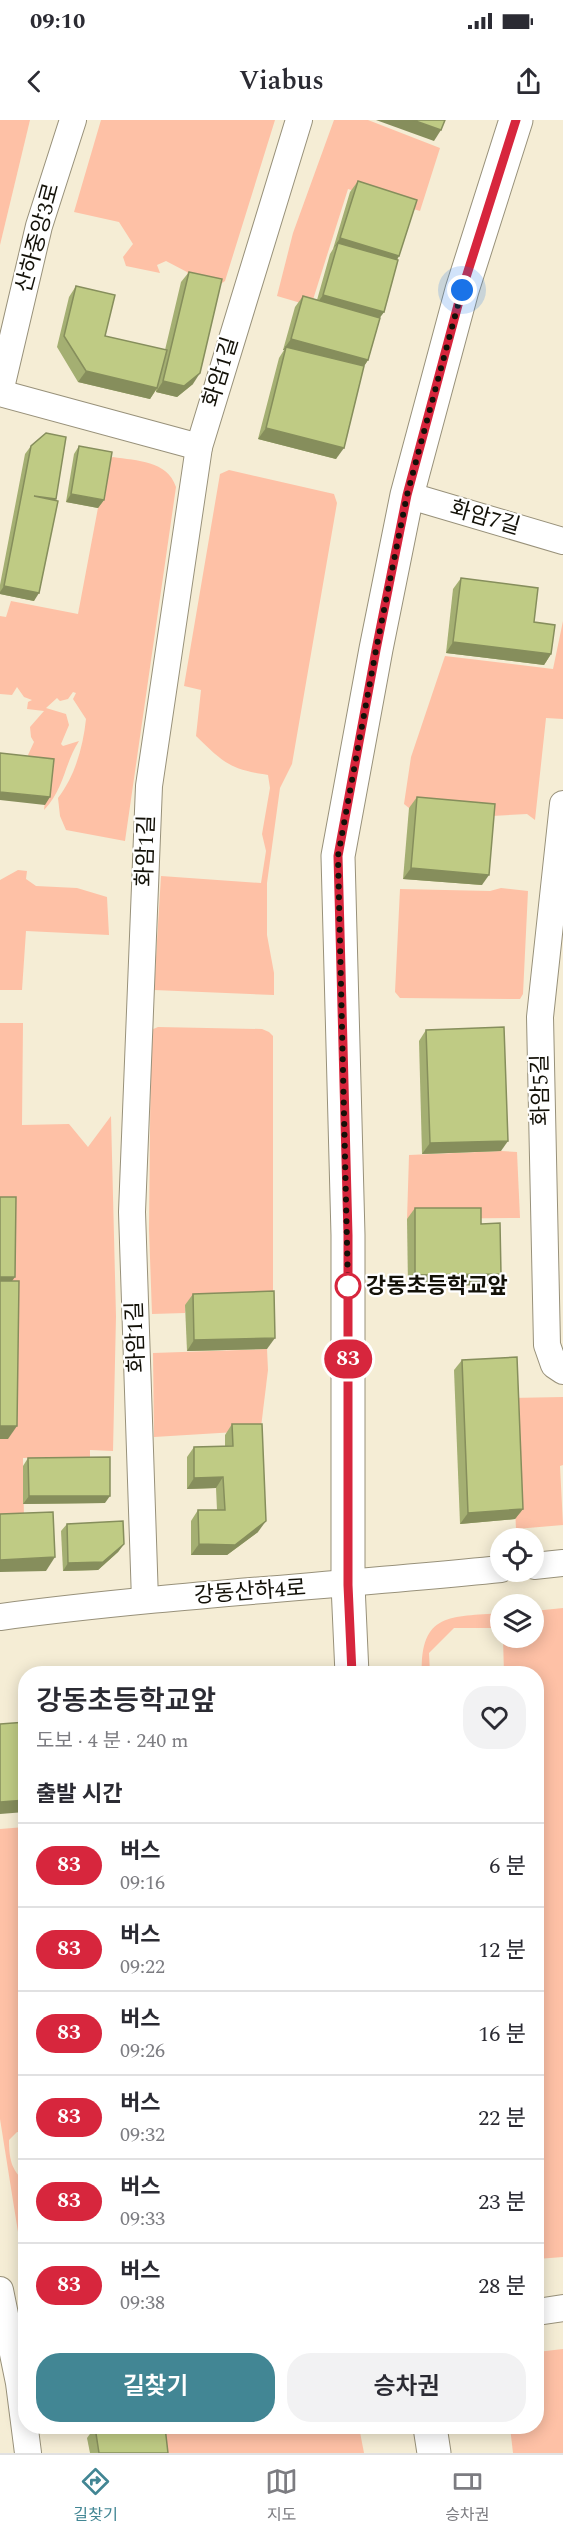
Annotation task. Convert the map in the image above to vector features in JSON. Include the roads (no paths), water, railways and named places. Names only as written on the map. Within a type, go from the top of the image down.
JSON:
[{"type":"main road","points":[[352,1666],[348,1585],[348,1235],[338,856],[407,495],[462,290],[516,120]]},
{"type":"main road","points":[[431,2434],[434,2453]]},
{"type":"street","name":"산하중앙3로","points":[[0,393],[39,226],[73,120]]},
{"type":"street","name":"화암1길","points":[[145,1600],[132,1212],[149,786],[199,447],[299,120]]},
{"type":"street","points":[[0,393],[199,447]]},
{"type":"street","name":"화암7길","points":[[407,495],[563,541]]},
{"type":"street","name":"화암5길","points":[[563,804],[540,1017],[547,1345],[554,1365],[563,1371]]},
{"type":"street","points":[[544,1565],[563,1563]]},
{"type":"street","name":"강동산하4로","points":[[0,1617],[145,1600],[348,1585],[490,1570]]},
{"type":"street","points":[[0,2290],[18,2365]]},
{"type":"street","points":[[544,2311],[563,2308]]},
{"type":"street","points":[[26,2434],[28,2453]]},
{"type":"place","name":"강동초등학교앞","points":[[348,1286]]}]
